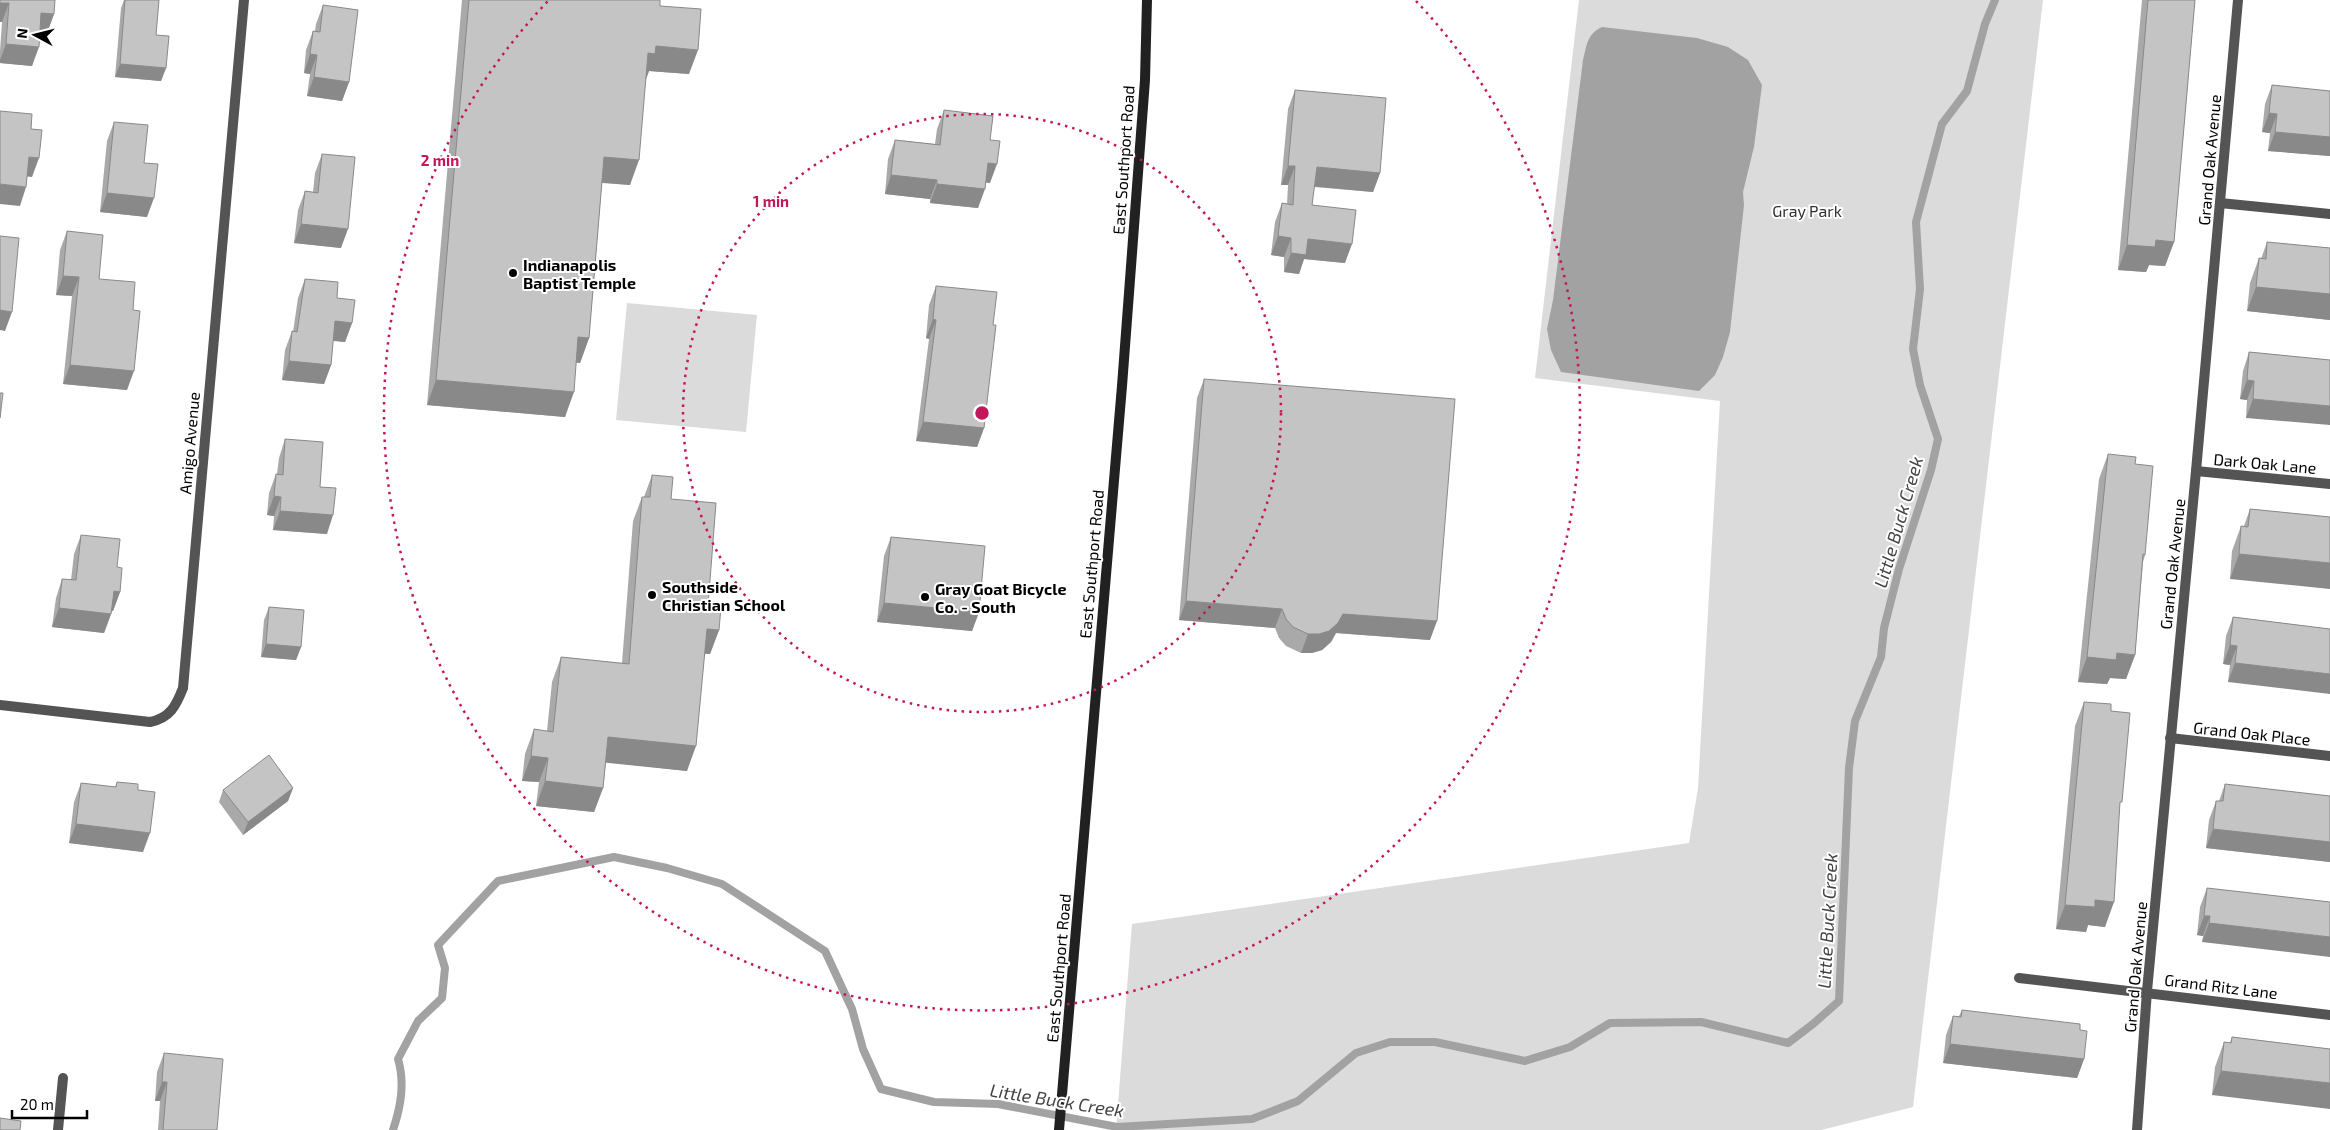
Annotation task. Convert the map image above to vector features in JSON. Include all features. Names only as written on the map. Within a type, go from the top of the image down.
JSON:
[{"type":"main road","name":"East Southport Road","points":[[1059,1130],[1122,386],[1145,80],[1147,0]]},
{"type":"street","name":"Amigo Avenue","points":[[0,705],[150,722],[171,713],[183,688],[244,0]]},
{"type":"street","name":"Grand Oak Avenue","points":[[2137,1130],[2147,991],[2238,0]]},
{"type":"street","points":[[2220,203],[2330,214]]},
{"type":"street","name":"Dark Oak Lane","points":[[2196,471],[2330,484]]},
{"type":"street","name":"Grand Oak Place","points":[[2170,738],[2330,756]]},
{"type":"street","name":"Grand Ritz Lane","points":[[2019,978],[2147,991],[2330,1015]]},
{"type":"street","points":[[58,1130],[64,1078]]},
{"type":"green space","name":"Gray Park","points":[[1579,0],[2043,0],[1913,1107],[1821,1130],[1116,1130],[1132,924],[1689,843],[1698,788],[1720,401],[1535,378]]},
{"type":"green space","points":[[627,303],[757,315],[746,432],[616,420]]},
{"type":"shaded area","points":[[1602,27],[1697,38],[1728,47],[1748,60],[1762,85],[1754,147],[1743,192],[1744,205],[1730,332],[1723,357],[1715,375],[1699,391],[1561,372],[1551,350],[1547,329],[1553,300],[1583,60],[1590,37]]},
{"type":"building","points":[[0,0],[55,0],[54,14],[41,13],[39,47],[6,44],[9,3],[0,3]]},
{"type":"building","points":[[125,0],[159,0],[156,35],[169,36],[166,68],[120,64]]},
{"type":"building","name":"Indianapolis Baptist Temple","points":[[469,0],[660,0],[660,6],[701,9],[698,50],[656,46],[655,54],[648,53],[639,160],[604,157],[589,338],[578,337],[574,392],[436,380]]},
{"type":"building","points":[[2148,0],[2195,0],[2174,242],[2156,240],[2155,247],[2127,245]]},
{"type":"building","points":[[323,5],[358,10],[349,82],[314,77],[317,55],[310,54],[313,31],[320,32]]},
{"type":"building","points":[[2272,85],[2330,91],[2330,137],[2275,132],[2277,114],[2269,113]]},
{"type":"building","points":[[1295,90],[1386,98],[1380,173],[1317,167],[1312,205],[1356,210],[1352,244],[1308,239],[1306,255],[1291,253],[1291,238],[1278,236],[1282,203],[1293,205],[1295,166],[1288,166]]},
{"type":"building","points":[[944,110],[993,116],[990,140],[1000,141],[997,164],[988,163],[985,189],[937,184],[937,180],[891,175],[895,140],[940,145]]},
{"type":"building","points":[[0,111],[32,114],[31,129],[42,130],[39,158],[29,157],[26,187],[0,184]]},
{"type":"building","points":[[114,122],[148,125],[144,163],[158,164],[154,198],[107,193]]},
{"type":"building","points":[[322,154],[355,157],[348,229],[301,224],[305,191],[318,193]]},
{"type":"building","points":[[67,231],[103,235],[99,279],[135,282],[133,310],[140,311],[134,371],[70,365],[79,277],[63,276]]},
{"type":"building","points":[[0,236],[19,238],[12,312],[0,310]]},
{"type":"building","points":[[2267,242],[2330,248],[2330,294],[2256,287],[2259,258],[2266,259]]},
{"type":"building","points":[[305,279],[338,282],[337,298],[355,300],[352,323],[335,321],[331,365],[289,361],[292,331],[297,332]]},
{"type":"building","points":[[936,286],[997,292],[993,325],[996,325],[984,428],[923,422],[936,320],[933,319]]},
{"type":"building","points":[[2249,352],[2330,360],[2330,406],[2253,399],[2254,381],[2247,380]]},
{"type":"building","points":[[1204,379],[1455,399],[1437,621],[1343,614],[1338,623],[1329,631],[1319,634],[1308,634],[1293,627],[1286,619],[1282,609],[1186,601]]},
{"type":"building","points":[[0,393],[3,393],[0,418]]},
{"type":"building","points":[[285,439],[323,442],[320,487],[336,488],[333,515],[280,511],[281,497],[274,496],[276,474],[283,475]]},
{"type":"building","points":[[2108,454],[2136,457],[2135,464],[2153,466],[2145,555],[2143,554],[2135,655],[2117,653],[2116,660],[2087,657]]},
{"type":"building","points":[[652,475],[673,477],[671,499],[716,503],[708,606],[721,607],[719,630],[707,629],[696,746],[608,737],[603,788],[545,781],[548,758],[531,756],[534,729],[553,732],[561,657],[629,664],[642,497],[650,497]]},
{"type":"building","points":[[2250,509],[2330,517],[2330,563],[2239,554],[2241,526],[2248,527]]},
{"type":"building","points":[[81,535],[120,539],[117,567],[122,568],[120,592],[114,591],[111,614],[59,608],[62,579],[76,580]]},
{"type":"building","points":[[891,537],[985,546],[979,612],[884,603]]},
{"type":"building","points":[[269,607],[304,610],[301,647],[266,644]]},
{"type":"building","points":[[2233,617],[2330,629],[2330,674],[2235,663],[2237,646],[2230,645]]},
{"type":"building","points":[[2084,702],[2111,704],[2111,711],[2130,713],[2122,802],[2120,802],[2114,902],[2095,900],[2095,907],[2065,905]]},
{"type":"building","points":[[269,755],[293,788],[248,822],[223,790]]},
{"type":"building","points":[[117,782],[138,784],[138,790],[155,792],[150,833],[76,824],[81,783],[116,787]]},
{"type":"building","points":[[2225,784],[2330,796],[2330,842],[2213,829],[2216,801],[2223,801]]},
{"type":"building","points":[[2207,888],[2330,902],[2330,937],[2209,923],[2210,916],[2204,916]]},
{"type":"building","points":[[1962,1010],[2080,1024],[2080,1030],[2087,1031],[2084,1059],[1950,1044],[1953,1016],[1961,1017]]},
{"type":"building","points":[[2232,1037],[2330,1049],[2330,1083],[2221,1071],[2224,1042],[2231,1043]]},
{"type":"building","points":[[164,1053],[223,1059],[217,1130],[163,1130],[167,1082],[162,1082]]},
{"type":"building","points":[[0,1118],[21,1121],[20,1130],[0,1130]]},
{"type":"waterway","name":"Little Buck Creek","points":[[393,1130],[402,1086],[398,1059],[418,1021],[442,998],[445,968],[438,945],[498,881],[614,857],[667,868],[722,884],[825,951],[852,1009],[863,1049],[881,1089],[934,1102],[998,1104],[1117,1127],[1252,1119],[1298,1101],[1356,1053],[1390,1042],[1435,1042],[1525,1061],[1570,1047],[1610,1023],[1701,1022],[1788,1043],[1839,1001],[1849,768],[1855,721],[1881,657],[1884,628],[1899,569],[1931,470],[1938,439],[1920,385],[1913,349],[1920,289],[1916,222],[1942,124],[1967,91],[1985,24],[1995,0]]},
{"type":"place","name":"Indianapolis Baptist Temple","points":[[513,273]]},
{"type":"place","name":"Southside Christian School","points":[[652,595]]},
{"type":"place","name":"Gray Goat Bicycle Co. - South","points":[[925,597]]}]
